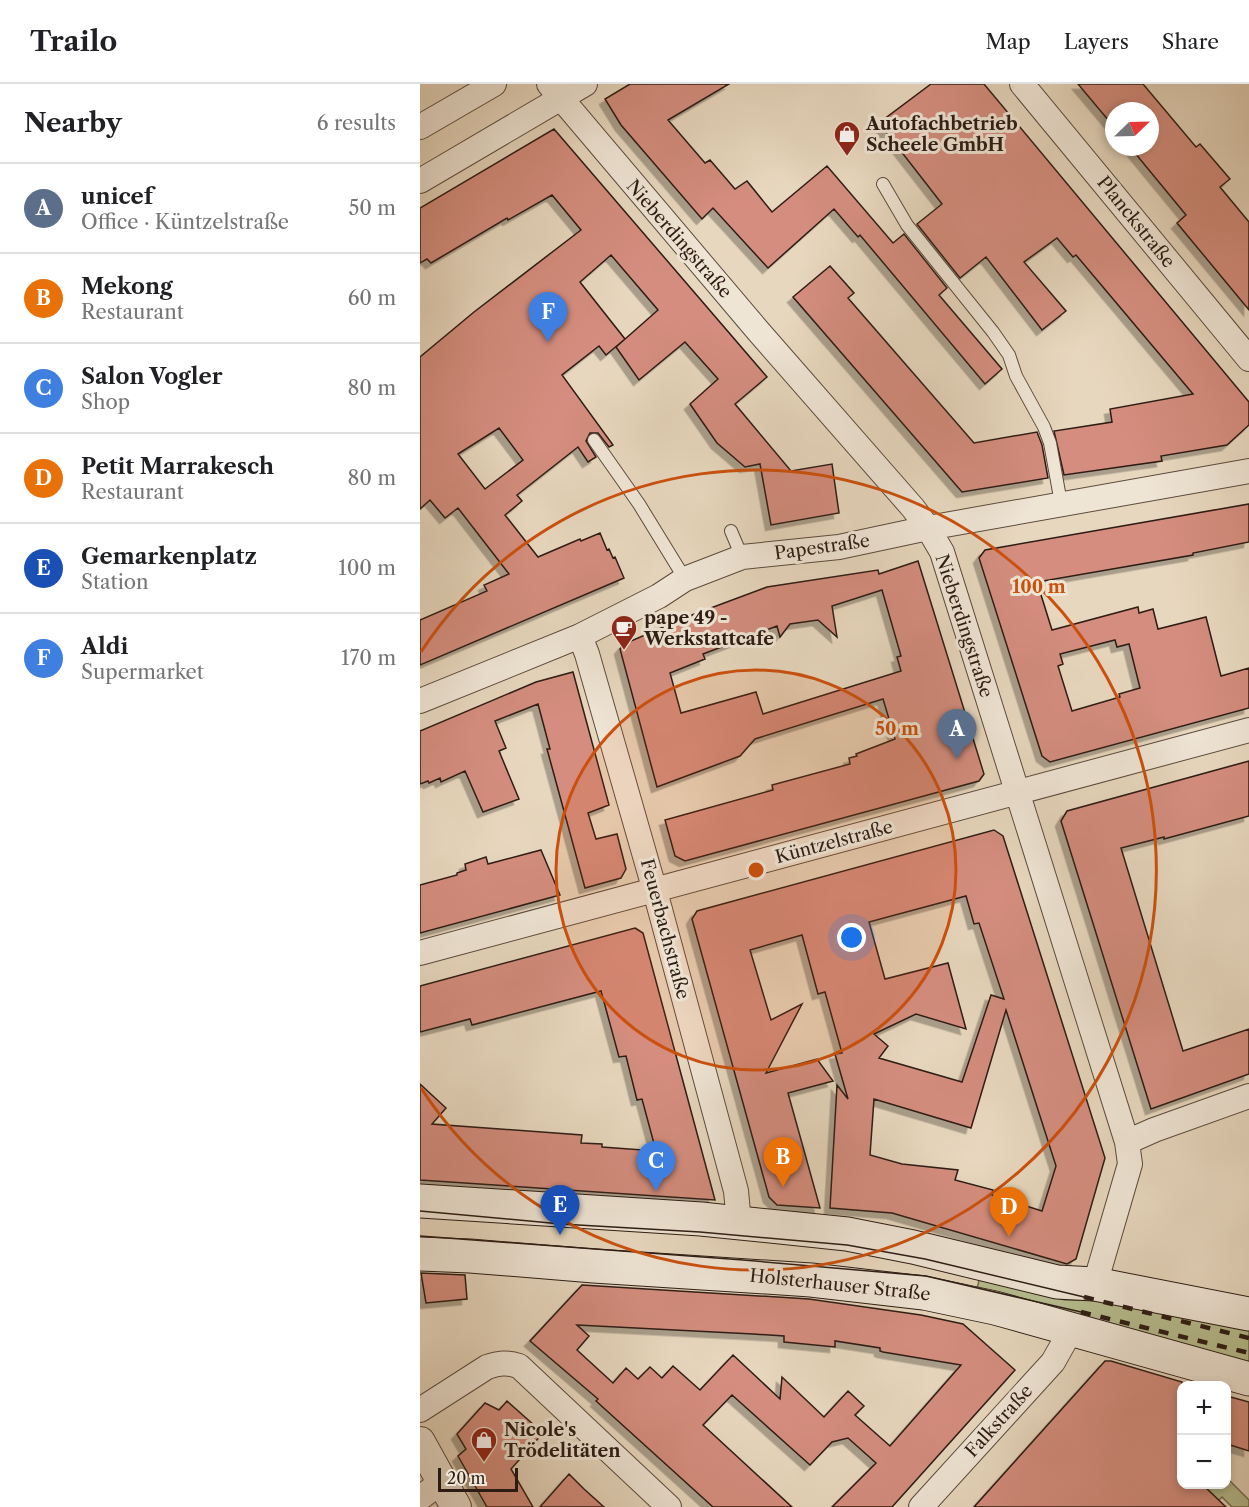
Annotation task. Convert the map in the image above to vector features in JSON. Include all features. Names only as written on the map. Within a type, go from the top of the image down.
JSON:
[{"type":"main road","points":[[420,1201],[700,1219],[848,1234],[913,1247],[1057,1282],[1095,1284],[1249,1314]]},
{"type":"main road","name":"Holsterhauser Straße","points":[[420,1254],[811,1280],[924,1293],[995,1308],[1249,1379]]},
{"type":"street","points":[[420,127],[495,84]]},
{"type":"street","points":[[420,181],[554,92],[585,84]]},
{"type":"street","name":"Planckstraße","points":[[1022,84],[1249,359]]},
{"type":"street","name":"Nieberdingstraße","points":[[554,92],[759,332],[872,459],[928,528],[942,552],[1127,1142],[1130,1164],[1095,1284]]},
{"type":"street","name":"Papestraße","points":[[420,700],[580,636],[659,596],[685,579],[742,557],[839,547],[1061,503],[1249,471]]},
{"type":"street","name":"Feuerbachstraße","points":[[580,636],[655,891],[736,1191],[739,1223]]},
{"type":"street","name":"Küntzelstraße","points":[[420,953],[1249,730]]},
{"type":"street","points":[[1127,1142],[1249,1096]]},
{"type":"street","name":"Falkstraße","points":[[921,1507],[1053,1362],[1071,1330]]},
{"type":"street","points":[[420,1410],[487,1367],[499,1363],[519,1366],[669,1507]]},
{"type":"street","points":[[420,1442],[439,1496]]},
{"type":"lane","points":[[883,184],[907,225],[1009,355],[1016,376],[1044,427],[1050,443],[1061,503]]},
{"type":"lane","points":[[594,440],[639,504],[685,579]]},
{"type":"lane","points":[[731,531],[742,557]]},
{"type":"green space","points":[[979,1280],[1065,1300],[1124,1301],[1249,1329],[1249,1364],[976,1294]]},
{"type":"green space","points":[[1231,1482],[1249,1500],[1249,1507],[1232,1507],[1222,1497],[1212,1507],[1197,1494],[1202,1489],[1231,1489]]},
{"type":"building","points":[[630,84],[729,84],[668,120],[705,163],[710,160],[735,189],[747,181],[772,212],[827,166],[893,243],[904,234],[947,288],[939,295],[1002,369],[985,384],[860,235],[858,237],[834,209],[768,268],[713,208],[702,219],[621,125],[605,99]]},
{"type":"building","points":[[931,84],[984,84],[1249,402],[1249,425],[1227,445],[1161,456],[1162,461],[1064,475],[1054,431],[1112,422],[1110,409],[1193,394],[1076,255],[1073,257],[1057,238],[1024,262],[1066,311],[1042,330],[986,257],[960,278],[917,224],[942,204],[879,123]]},
{"type":"building","points":[[1078,84],[1143,84],[1158,102],[1105,102],[1105,116]]},
{"type":"building","points":[[1159,103],[1196,147],[1200,144],[1230,179],[1220,187],[1249,222],[1249,310],[1177,223],[1186,215],[1137,156],[1159,156]]},
{"type":"building","points":[[554,129],[767,377],[735,404],[791,471],[832,464],[839,513],[771,525],[760,464],[745,467],[717,443],[690,404],[718,379],[685,342],[639,380],[616,347],[658,310],[611,255],[580,282],[625,339],[606,355],[599,346],[562,375],[613,445],[609,447],[598,433],[590,433],[586,441],[596,457],[588,462],[578,447],[517,495],[522,501],[505,515],[538,557],[600,533],[607,550],[609,549],[613,558],[615,557],[624,578],[420,665],[420,620],[487,591],[484,585],[509,574],[458,508],[445,518],[430,500],[420,509],[420,357],[474,312],[581,230],[552,195],[508,220],[507,218],[431,263],[427,259],[420,263],[420,208]],"holes":[[[499,428],[523,460],[485,489],[458,454]]]},
{"type":"building","points":[[830,266],[854,293],[848,298],[974,443],[1037,432],[1042,445],[1048,478],[962,492],[793,297]]},
{"type":"building","points":[[1249,504],[1249,542],[1193,553],[1193,555],[1037,582],[1052,630],[1138,607],[1139,613],[1153,609],[1158,629],[1206,617],[1221,676],[1249,668],[1249,708],[1050,762],[1042,756],[979,558],[985,550]],"holes":[[[1115,640],[1117,647],[1129,644],[1140,688],[1119,694],[1120,697],[1072,711],[1058,666],[1063,664],[1060,654]]]},
{"type":"building","points":[[918,561],[984,774],[979,781],[685,861],[675,856],[665,820],[773,790],[772,785],[850,764],[849,758],[857,756],[856,754],[895,739],[883,699],[755,739],[740,756],[657,787],[620,649],[624,644],[684,618],[767,587],[878,570],[879,574]],"holes":[[[882,590],[901,656],[897,657],[901,671],[763,714],[756,692],[681,713],[670,673],[705,659],[703,654],[777,626],[780,637],[790,624],[818,620],[837,637],[832,606]]]},
{"type":"building","points":[[573,672],[609,805],[588,813],[596,839],[617,834],[626,869],[621,878],[585,888],[547,749],[550,749],[538,704],[495,721],[506,748],[499,751],[519,799],[483,812],[465,771],[441,782],[440,778],[420,784],[420,731],[536,682]]},
{"type":"building","points":[[1249,761],[1249,816],[1121,848],[1183,1051],[1249,1029],[1249,1074],[1151,1109],[1061,821],[1067,811]]},
{"type":"building","points":[[994,830],[1003,836],[1105,1158],[1076,1259],[1067,1264],[892,1213],[830,1208],[837,1085],[848,1099],[835,1054],[842,1053],[825,992],[818,994],[802,935],[750,950],[771,1020],[802,1004],[766,1073],[817,1059],[833,1081],[788,1093],[820,1208],[777,1205],[769,1197],[692,919],[697,911]],"holes":[[[966,896],[974,924],[979,923],[1004,999],[991,995],[962,1082],[879,1058],[888,1046],[874,1034],[916,1014],[966,1029],[948,963],[885,979],[869,922]],[[1006,1010],[1056,1166],[1042,1211],[992,1195],[993,1190],[955,1180],[958,1170],[902,1164],[870,1155],[874,1099],[971,1128]]]},
{"type":"building","points":[[541,850],[560,895],[420,933],[420,885],[457,875],[466,870],[465,864],[486,857],[488,864]]},
{"type":"building","points":[[635,928],[643,933],[715,1200],[420,1180],[420,1084],[446,1108],[432,1124],[582,1135],[581,1143],[656,1151],[642,1099],[637,1100],[626,1056],[619,1057],[601,991],[472,1025],[470,1019],[420,1032],[420,986]]},
{"type":"building","points":[[421,1273],[465,1275],[467,1299],[426,1303]]},
{"type":"building","points":[[582,1285],[809,1299],[921,1315],[963,1324],[1015,1370],[892,1507],[832,1507],[876,1463],[848,1438],[832,1442],[810,1465],[732,1395],[703,1425],[792,1507],[713,1507],[596,1401],[598,1399],[530,1341]],"holes":[[[577,1325],[784,1336],[784,1342],[835,1347],[835,1341],[880,1348],[883,1352],[961,1365],[890,1446],[855,1415],[864,1406],[848,1391],[824,1417],[782,1377],[780,1399],[733,1355],[700,1390],[673,1366],[662,1378],[650,1367],[638,1379],[626,1368],[613,1383],[577,1350],[589,1336]]]},
{"type":"building","points":[[1105,1361],[1111,1361],[1179,1381],[1177,1489],[1207,1489],[1226,1507],[974,1507]]},
{"type":"building","points":[[1231,1397],[1249,1402],[1249,1451],[1231,1445]]},
{"type":"building","points":[[507,1401],[543,1433],[511,1469],[533,1507],[487,1507],[458,1456],[466,1449],[457,1434],[485,1403],[499,1410]]},
{"type":"building","points":[[569,1474],[584,1489],[604,1507],[540,1507]]},
{"type":"tram line","points":[[420,1211],[847,1245],[925,1259],[1084,1297]]},
{"type":"tram line","points":[[420,1236],[926,1276],[1081,1312]]},
{"type":"railway","points":[[1084,1297],[1249,1338]]},
{"type":"railway","points":[[1081,1312],[1249,1353]]},
{"type":"place","name":"Autofachbetrieb Scheele GmbH","points":[[847,157]]},
{"type":"place","name":"Aldi","points":[[548,342]]},
{"type":"place","name":"pape 49 - Werkstattcafe","points":[[624,651]]},
{"type":"place","name":"unicef","points":[[957,759]]},
{"type":"place","name":"Mekong","points":[[783,1187]]},
{"type":"place","name":"Salon Vogler","points":[[656,1191]]},
{"type":"place","name":"Gemarkenplatz","points":[[560,1235]]},
{"type":"place","name":"Petit Marrakesch","points":[[1009,1237]]},
{"type":"place","name":"Nicole's Trödelitäten","points":[[484,1463]]}]
